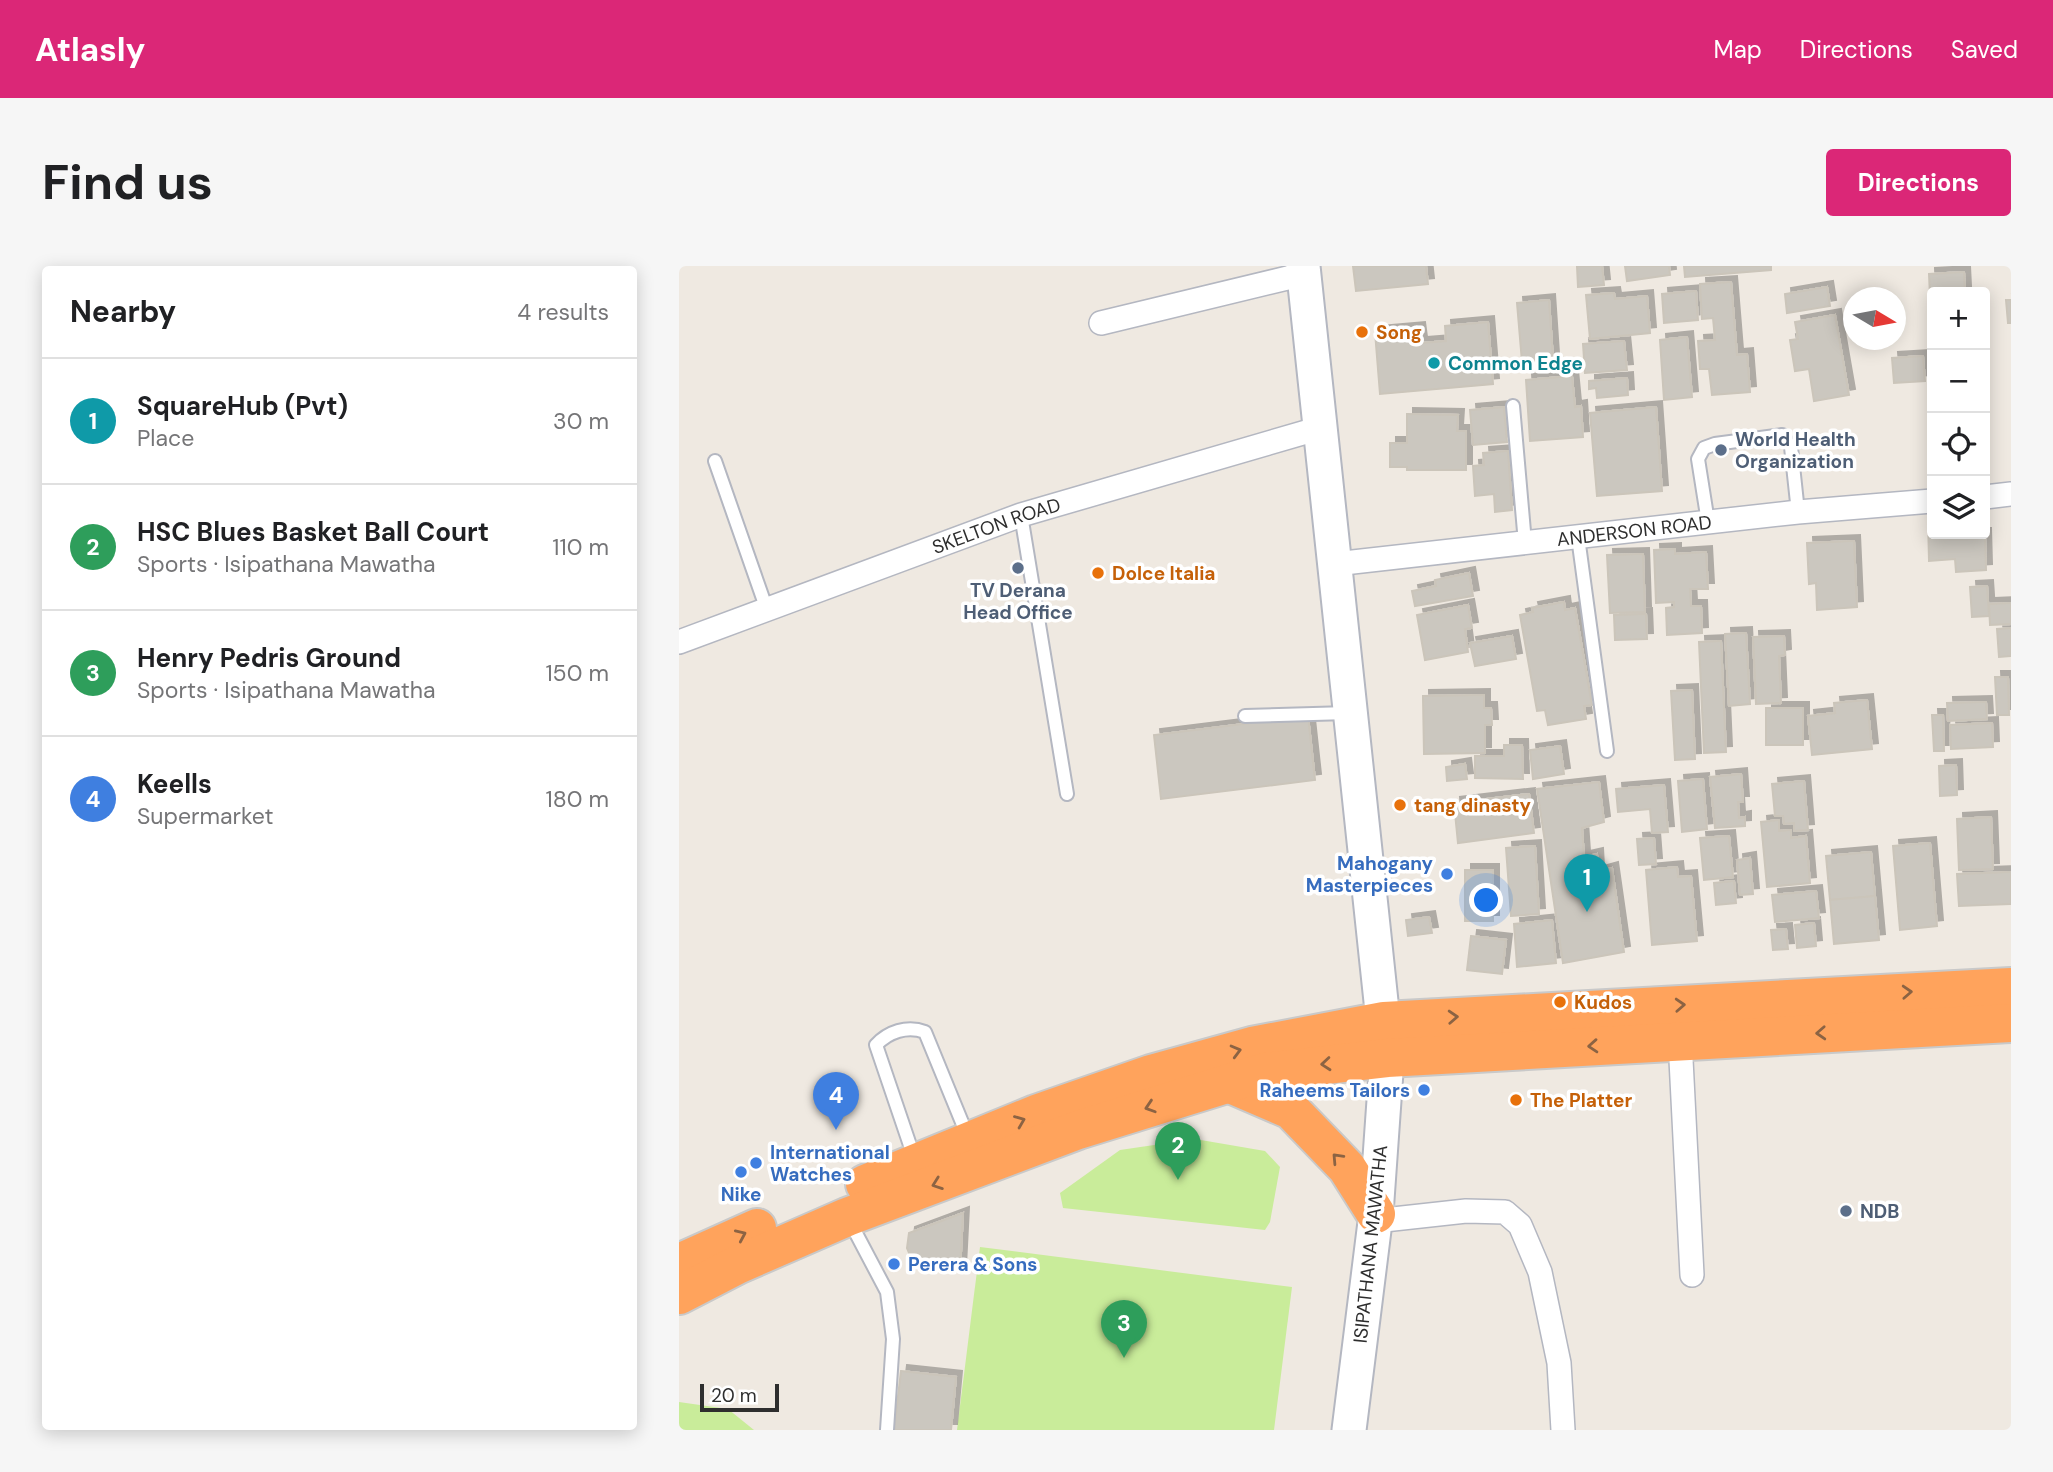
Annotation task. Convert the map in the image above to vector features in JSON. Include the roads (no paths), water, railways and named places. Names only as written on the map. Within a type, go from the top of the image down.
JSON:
[{"type":"highway","points":[[679,1262],[1037,1114],[1151,1074],[1252,1046],[1384,1021],[2011,987]]},
{"type":"highway","points":[[679,1295],[737,1265],[847,1217],[1077,1130],[1265,1072],[1387,1058],[2011,1023]]},
{"type":"highway","points":[[1226,1082],[1291,1110],[1347,1168],[1375,1218]]},
{"type":"main road","name":"ISIPATHANA MAWATHA","points":[[1304,270],[1387,1058],[1375,1218],[1349,1430]]},
{"type":"street","points":[[1101,323],[1304,270]]},
{"type":"street","name":"SKELTON ROAD","points":[[679,642],[1021,515],[1320,428]]},
{"type":"street","points":[[1990,496],[2011,494]]},
{"type":"street","name":"ANDERSON ROAD","points":[[1335,564],[1798,512],[1927,501]]},
{"type":"street","points":[[1680,1040],[1692,1275]]},
{"type":"street","points":[[1375,1218],[1505,1212],[1520,1225],[1540,1272],[1559,1363],[1563,1430]]},
{"type":"lane","points":[[1513,406],[1525,543]]},
{"type":"lane","points":[[1708,522],[1698,459],[1704,447],[1782,435],[1791,447],[1798,512]]},
{"type":"lane","points":[[715,461],[767,610]]},
{"type":"lane","points":[[1021,515],[1067,793]]},
{"type":"lane","points":[[1578,537],[1607,751]]},
{"type":"lane","points":[[1245,716],[1351,713]]},
{"type":"lane","points":[[916,1163],[876,1045],[886,1035],[915,1028],[925,1032],[970,1141]]},
{"type":"lane","points":[[847,1217],[887,1292],[893,1339],[887,1430]]},
{"type":"place","name":"Song","points":[[1362,332]]},
{"type":"place","name":"Common Edge","points":[[1434,363]]},
{"type":"place","name":"World Health Organization","points":[[1721,450]]},
{"type":"place","name":"TV Derana Head Office","points":[[1018,568]]},
{"type":"place","name":"Dolce Italia","points":[[1098,573]]},
{"type":"place","name":"tang dinasty","points":[[1400,805]]},
{"type":"place","name":"Mahogany Masterpieces","points":[[1447,874]]},
{"type":"place","name":"SquareHub (Pvt)","points":[[1587,912]]},
{"type":"place","name":"Kudos","points":[[1560,1002]]},
{"type":"place","name":"Raheems Tailors","points":[[1424,1090]]},
{"type":"place","name":"The Platter","points":[[1516,1100]]},
{"type":"place","name":"Keells","points":[[836,1130]]},
{"type":"place","name":"International Watches","points":[[756,1163]]},
{"type":"place","name":"Nike","points":[[741,1172]]},
{"type":"place","name":"HSC Blues Basket Ball Court","points":[[1178,1180]]},
{"type":"place","name":"NDB","points":[[1846,1211]]},
{"type":"place","name":"Perera & Sons","points":[[894,1264]]},
{"type":"place","name":"Henry Pedris Ground","points":[[1124,1358]]}]
